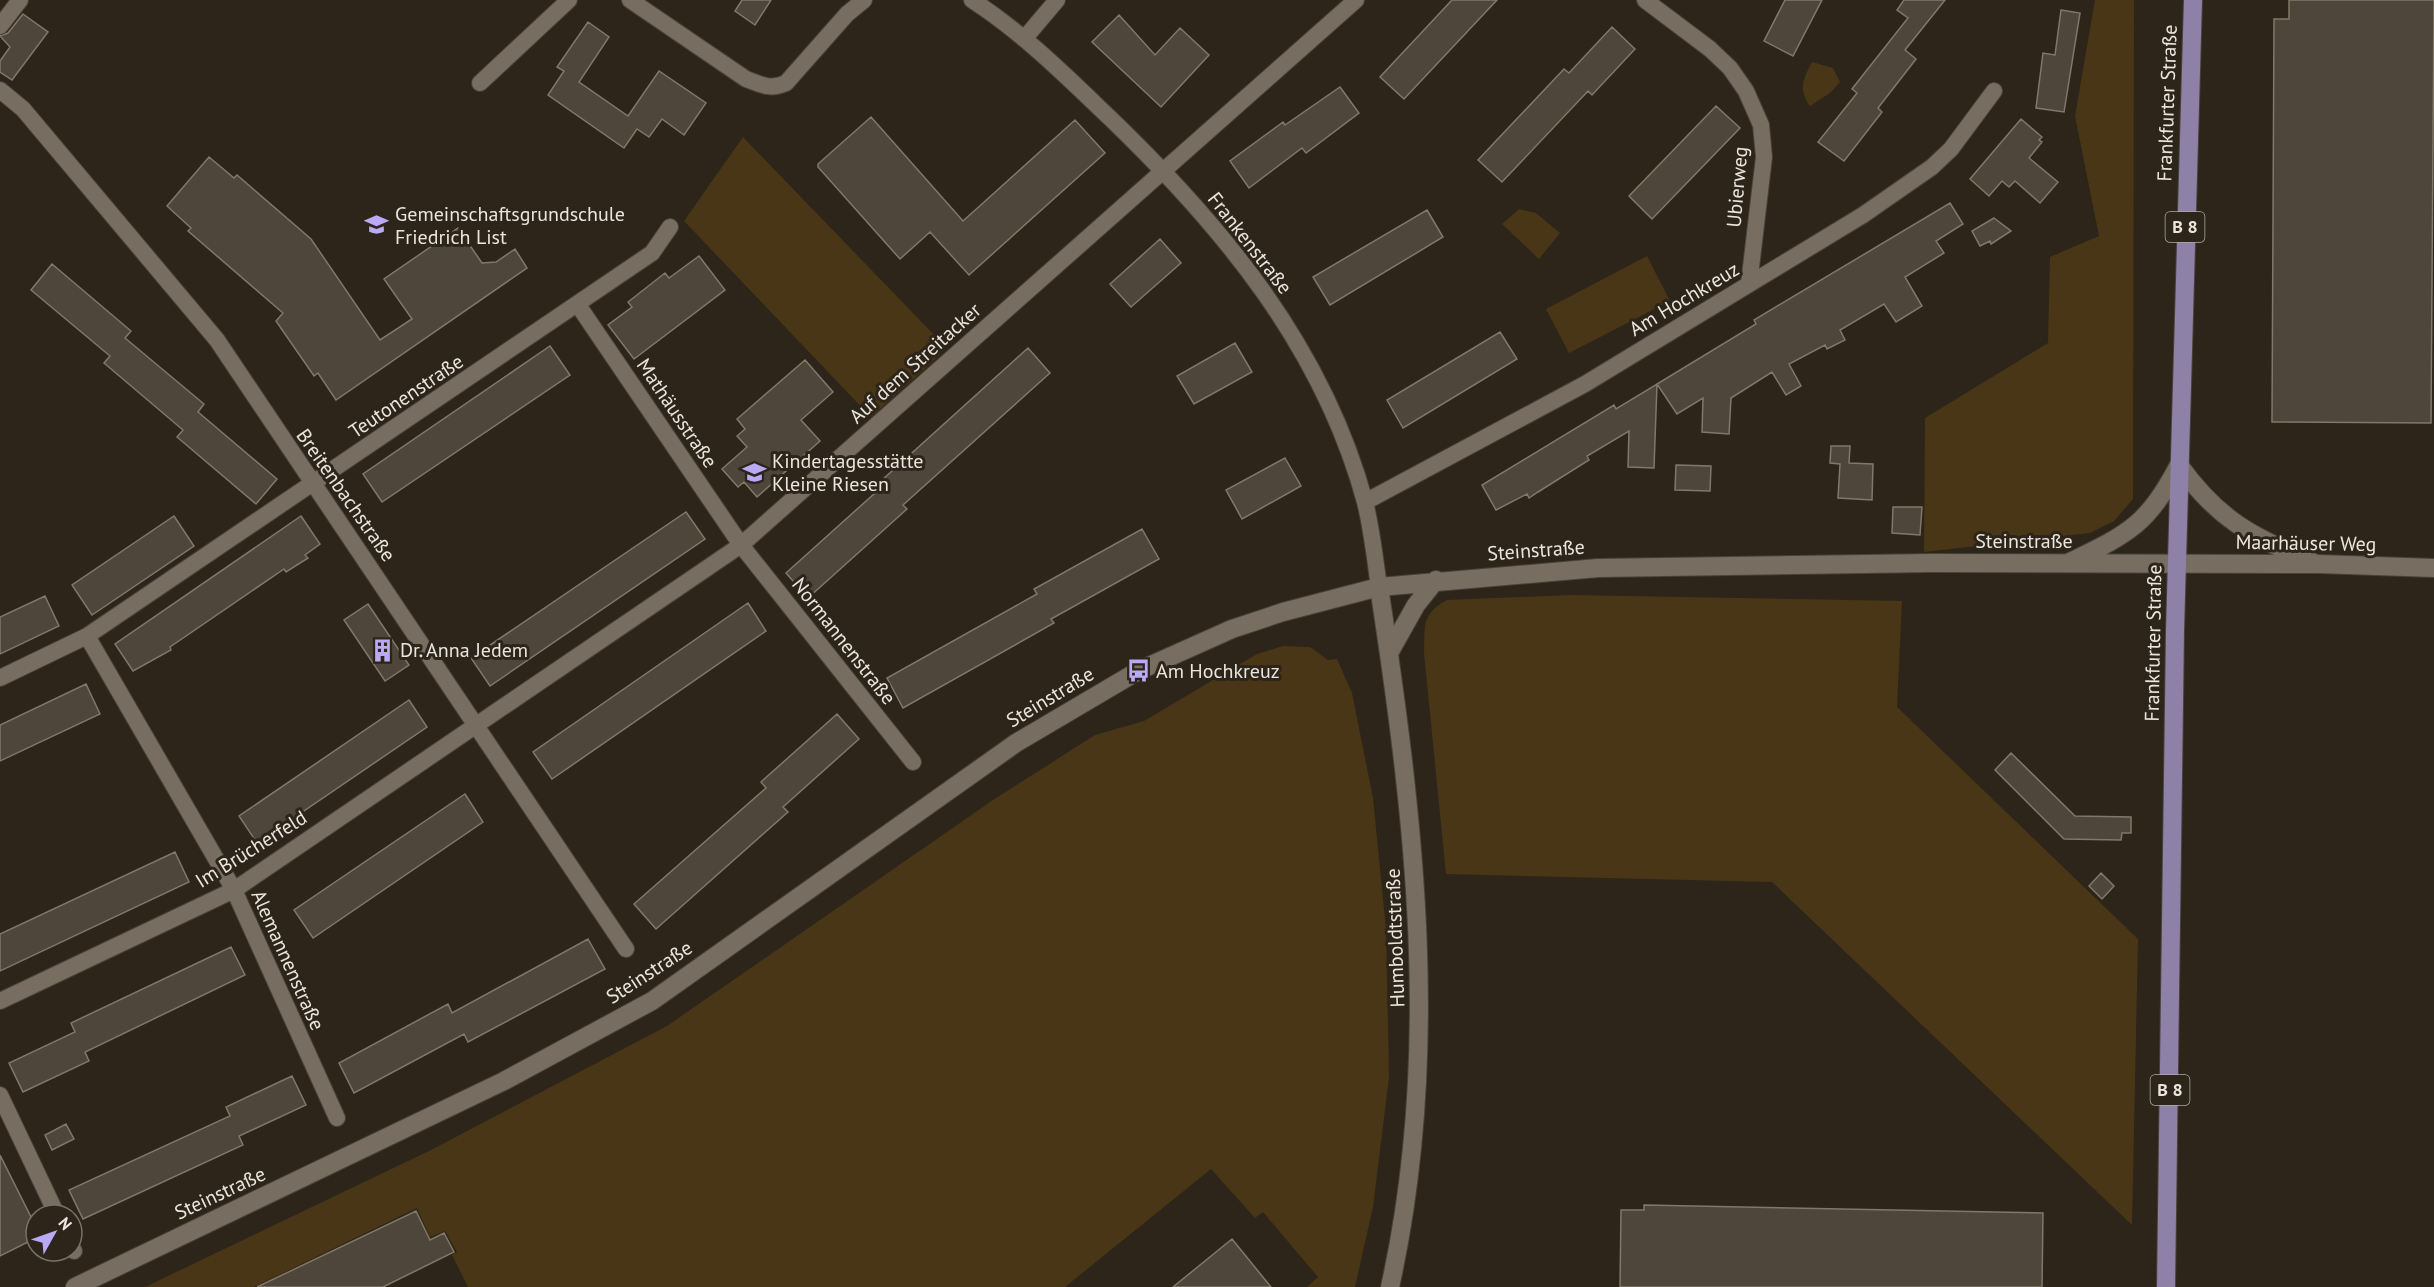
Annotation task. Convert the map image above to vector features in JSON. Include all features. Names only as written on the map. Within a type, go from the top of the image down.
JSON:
[{"type":"main road","name":"Frankfurter Straße","points":[[2166,1287],[2179,465],[2193,0]]},
{"type":"main road","points":[[2066,564],[2138,525],[2163,495],[2179,465],[2215,509],[2235,524],[2271,545],[2319,564]]},
{"type":"main road","name":"Maarhäuser Weg","points":[[2177,565],[2319,564],[2434,568]]},
{"type":"main road","name":"Steinstraße","points":[[75,1287],[504,1081],[652,1001],[1017,743],[1138,671],[1232,629],[1283,612],[1379,587],[1436,580],[1598,568],[2177,565]]},
{"type":"main road","points":[[1389,653],[1416,605],[1436,580]]},
{"type":"main road","name":"Humboldtstraße","points":[[1379,587],[1413,843],[1421,1009],[1416,1122],[1402,1232],[1390,1287]]},
{"type":"street","points":[[0,26],[20,0]]},
{"type":"street","points":[[480,83],[569,0]]},
{"type":"street","points":[[630,0],[746,79],[766,87],[776,87],[786,82],[847,14],[864,0]]},
{"type":"street","name":"Frankenstraße","points":[[972,0],[1024,39],[1164,171],[1253,274],[1297,340],[1337,420],[1365,502],[1379,587]]},
{"type":"street","points":[[1024,39],[1057,0]]},
{"type":"street","name":"Auf dem Streitacker","points":[[478,726],[741,545],[1356,0]]},
{"type":"street","name":"Ubierweg","points":[[1645,0],[1710,49],[1730,68],[1746,90],[1761,125],[1764,157],[1749,284]]},
{"type":"street","name":"Breitenbachstraße","points":[[0,90],[23,108],[201,318],[478,726],[626,949]]},
{"type":"street","name":"Am Hochkreuz","points":[[1365,502],[1585,384],[1863,215],[1932,167],[1951,149],[1994,91]]},
{"type":"street","name":"Teutonenstraße","points":[[0,678],[87,636],[313,485],[652,253],[670,228]]},
{"type":"street","name":"Mathäusstraße","points":[[578,305],[741,545]]},
{"type":"street","name":"Normannenstraße","points":[[741,545],[913,762]]},
{"type":"street","name":"Alemannenstraße","points":[[87,636],[234,890],[337,1118]]},
{"type":"street","name":"Im Brücherfeld","points":[[0,1001],[234,890],[478,726]]},
{"type":"street","points":[[0,1095],[51,1203]]},
{"type":"shaded area","points":[[2095,0],[2134,0],[2133,499],[2114,521],[2090,533],[1924,552],[1925,418],[2048,343],[2050,257],[2099,236],[2075,116]]},
{"type":"shaded area","points":[[1812,62],[1833,68],[1840,82],[1830,93],[1810,106],[1804,94],[1803,84]]},
{"type":"shaded area","points":[[743,137],[939,340],[937,349],[941,354],[871,417],[684,221]]},
{"type":"shaded area","points":[[1519,209],[1536,213],[1560,233],[1539,259],[1502,224]]},
{"type":"shaded area","points":[[1647,256],[1670,301],[1569,353],[1546,309]]},
{"type":"shaded area","points":[[1571,595],[1902,601],[1897,707],[2138,939],[2132,1225],[1772,882],[1446,874],[1424,653],[1426,622],[1433,611],[1447,600]]},
{"type":"shaded area","points":[[1283,646],[1310,647],[1328,660],[1337,659],[1352,693],[1373,798],[1386,929],[1389,1077],[1373,1207],[1355,1287],[1307,1287],[1318,1277],[1263,1212],[1255,1218],[1211,1169],[1065,1287],[468,1287],[452,1255],[457,1252],[445,1231],[430,1237],[417,1208],[254,1287],[145,1287],[431,1150],[667,1026],[993,800],[1095,735],[1144,721],[1257,654]]},
{"type":"building","points":[[742,0],[771,0],[755,25],[735,11]]},
{"type":"building","points":[[1452,0],[1497,0],[1404,99],[1380,77]]},
{"type":"building","points":[[1785,0],[1822,0],[1793,56],[1764,41]]},
{"type":"building","points":[[1904,0],[1945,0],[1905,50],[1916,59],[1878,108],[1882,112],[1844,161],[1818,142],[1857,93],[1852,89],[1908,18],[1897,10]]},
{"type":"building","points":[[2289,0],[2434,0],[2431,423],[2272,422],[2274,19],[2289,19]]},
{"type":"building","points":[[2061,10],[2080,13],[2064,112],[2036,108],[2043,53],[2055,55]]},
{"type":"building","points":[[23,14],[48,32],[12,80],[0,72],[0,61],[10,47],[0,36],[8,33]]},
{"type":"building","points":[[1119,15],[1155,55],[1180,28],[1209,55],[1161,107],[1092,42]]},
{"type":"building","points":[[588,22],[609,37],[579,82],[628,116],[659,71],[706,103],[684,135],[662,119],[649,137],[637,129],[624,148],[548,95],[564,71],[557,67]]},
{"type":"building","points":[[1612,27],[1635,49],[1592,95],[1588,91],[1502,182],[1478,160],[1564,69],[1569,73]]},
{"type":"building","points":[[1340,87],[1359,113],[1306,153],[1302,148],[1249,188],[1230,161],[1283,122],[1285,125]]},
{"type":"building","points":[[1716,106],[1740,128],[1652,219],[1629,196]]},
{"type":"building","points":[[871,117],[963,221],[1075,120],[1105,153],[969,275],[930,232],[900,259],[818,167],[818,164]]},
{"type":"building","points":[[2021,119],[2042,137],[2039,140],[2042,142],[2029,158],[2058,182],[2040,203],[2015,181],[2009,187],[2002,181],[1989,196],[1970,179]]},
{"type":"building","points":[[209,157],[234,178],[237,175],[311,239],[380,340],[412,319],[384,279],[458,228],[482,263],[496,262],[515,249],[527,268],[336,400],[318,373],[314,376],[276,321],[283,313],[188,231],[191,228],[167,206]]},
{"type":"building","points":[[1950,203],[1963,224],[1936,241],[1944,253],[1905,277],[1922,306],[1896,322],[1884,304],[1840,330],[1845,340],[1827,349],[1825,345],[1789,364],[1801,386],[1786,395],[1772,372],[1731,398],[1729,434],[1702,432],[1703,398],[1677,414],[1657,384],[1756,324],[1754,320]]},
{"type":"building","points":[[1427,210],[1443,237],[1330,305],[1313,277]]},
{"type":"building","points":[[1994,218],[2011,231],[1991,244],[1990,241],[1980,246],[1972,231]]},
{"type":"building","points":[[1160,239],[1181,263],[1131,307],[1110,284]]},
{"type":"building","points":[[699,256],[725,290],[634,359],[608,325],[632,307],[628,302],[665,273],[669,278]]},
{"type":"building","points":[[52,264],[131,331],[125,338],[204,404],[198,412],[277,479],[256,504],[177,437],[183,430],[104,363],[110,356],[31,290]]},
{"type":"building","points":[[1500,332],[1517,359],[1403,428],[1387,400]]},
{"type":"building","points":[[1235,343],[1252,372],[1194,404],[1177,376]]},
{"type":"building","points":[[550,346],[570,375],[382,502],[363,474]]},
{"type":"building","points":[[1028,348],[1050,373],[903,505],[907,509],[808,598],[786,573],[885,484],[881,481]]},
{"type":"building","points":[[805,360],[833,392],[801,420],[820,441],[757,497],[744,482],[738,487],[722,469],[747,447],[737,436],[745,429],[737,419]]},
{"type":"building","points":[[1657,384],[1654,468],[1628,467],[1629,431],[1587,456],[1589,460],[1529,498],[1527,494],[1496,510],[1482,485],[1614,405],[1616,409]]},
{"type":"building","points":[[1831,446],[1850,446],[1849,463],[1873,464],[1872,500],[1838,498],[1840,464],[1830,463]]},
{"type":"building","points":[[1285,458],[1301,486],[1242,519],[1226,490]]},
{"type":"building","points":[[1676,465],[1711,466],[1710,491],[1675,490]]},
{"type":"building","points":[[1893,507],[1922,507],[1920,535],[1892,533]]},
{"type":"building","points":[[686,512],[705,539],[490,686],[471,658]]},
{"type":"building","points":[[174,516],[194,546],[92,615],[72,585]]},
{"type":"building","points":[[301,516],[320,544],[305,555],[308,558],[286,572],[284,569],[170,647],[171,650],[133,671],[115,644]]},
{"type":"building","points":[[1142,529],[1159,559],[1051,619],[1054,623],[903,708],[887,678],[1037,594],[1034,589]]},
{"type":"building","points":[[45,596],[59,626],[0,654],[0,617]]},
{"type":"building","points":[[748,603],[766,631],[552,779],[533,752]]},
{"type":"building","name":"Dr. Anna Jedem","points":[[368,604],[409,665],[385,681],[344,620]]},
{"type":"building","points":[[86,684],[100,714],[0,761],[0,725]]},
{"type":"building","points":[[409,700],[427,727],[257,843],[239,816]]},
{"type":"building","points":[[837,714],[859,739],[783,807],[788,812],[656,929],[634,904],[766,788],[761,782]]},
{"type":"building","points":[[2011,753],[2075,816],[2131,817],[2131,833],[2122,833],[2121,840],[2064,839],[1995,770]]},
{"type":"building","points":[[465,794],[483,822],[313,938],[294,910]]},
{"type":"building","points":[[175,852],[189,882],[0,971],[0,934]]},
{"type":"building","points":[[2101,873],[2114,886],[2102,899],[2089,886]]},
{"type":"building","points":[[588,939],[605,969],[468,1042],[464,1034],[354,1093],[339,1063],[448,1004],[452,1013]]},
{"type":"building","points":[[231,947],[245,975],[85,1052],[89,1061],[23,1092],[9,1063],[75,1032],[71,1023]]},
{"type":"building","points":[[292,1076],[306,1105],[239,1136],[243,1145],[84,1219],[84,1203],[75,1203],[69,1190],[230,1116],[226,1107]]},
{"type":"building","points":[[66,1124],[74,1139],[52,1150],[45,1135]]},
{"type":"building","points":[[0,1155],[24,1203],[24,1244],[0,1256]]},
{"type":"building","points":[[1644,1205],[2043,1213],[2042,1287],[1620,1287],[1621,1210],[1644,1210]]},
{"type":"building","points":[[416,1211],[430,1240],[444,1233],[454,1252],[383,1287],[257,1287]]},
{"type":"building","points":[[1232,1239],[1271,1287],[1173,1287]]},
{"type":"place","name":"Gemeinschaftsgrundschule Friedrich List","points":[[377,225]]},
{"type":"place","name":"Kindertagesstätte Kleine Riesen","points":[[754,473]]},
{"type":"place","name":"Dr. Anna Jedem","points":[[382,650]]},
{"type":"place","name":"Am Hochkreuz","points":[[1138,671]]}]
